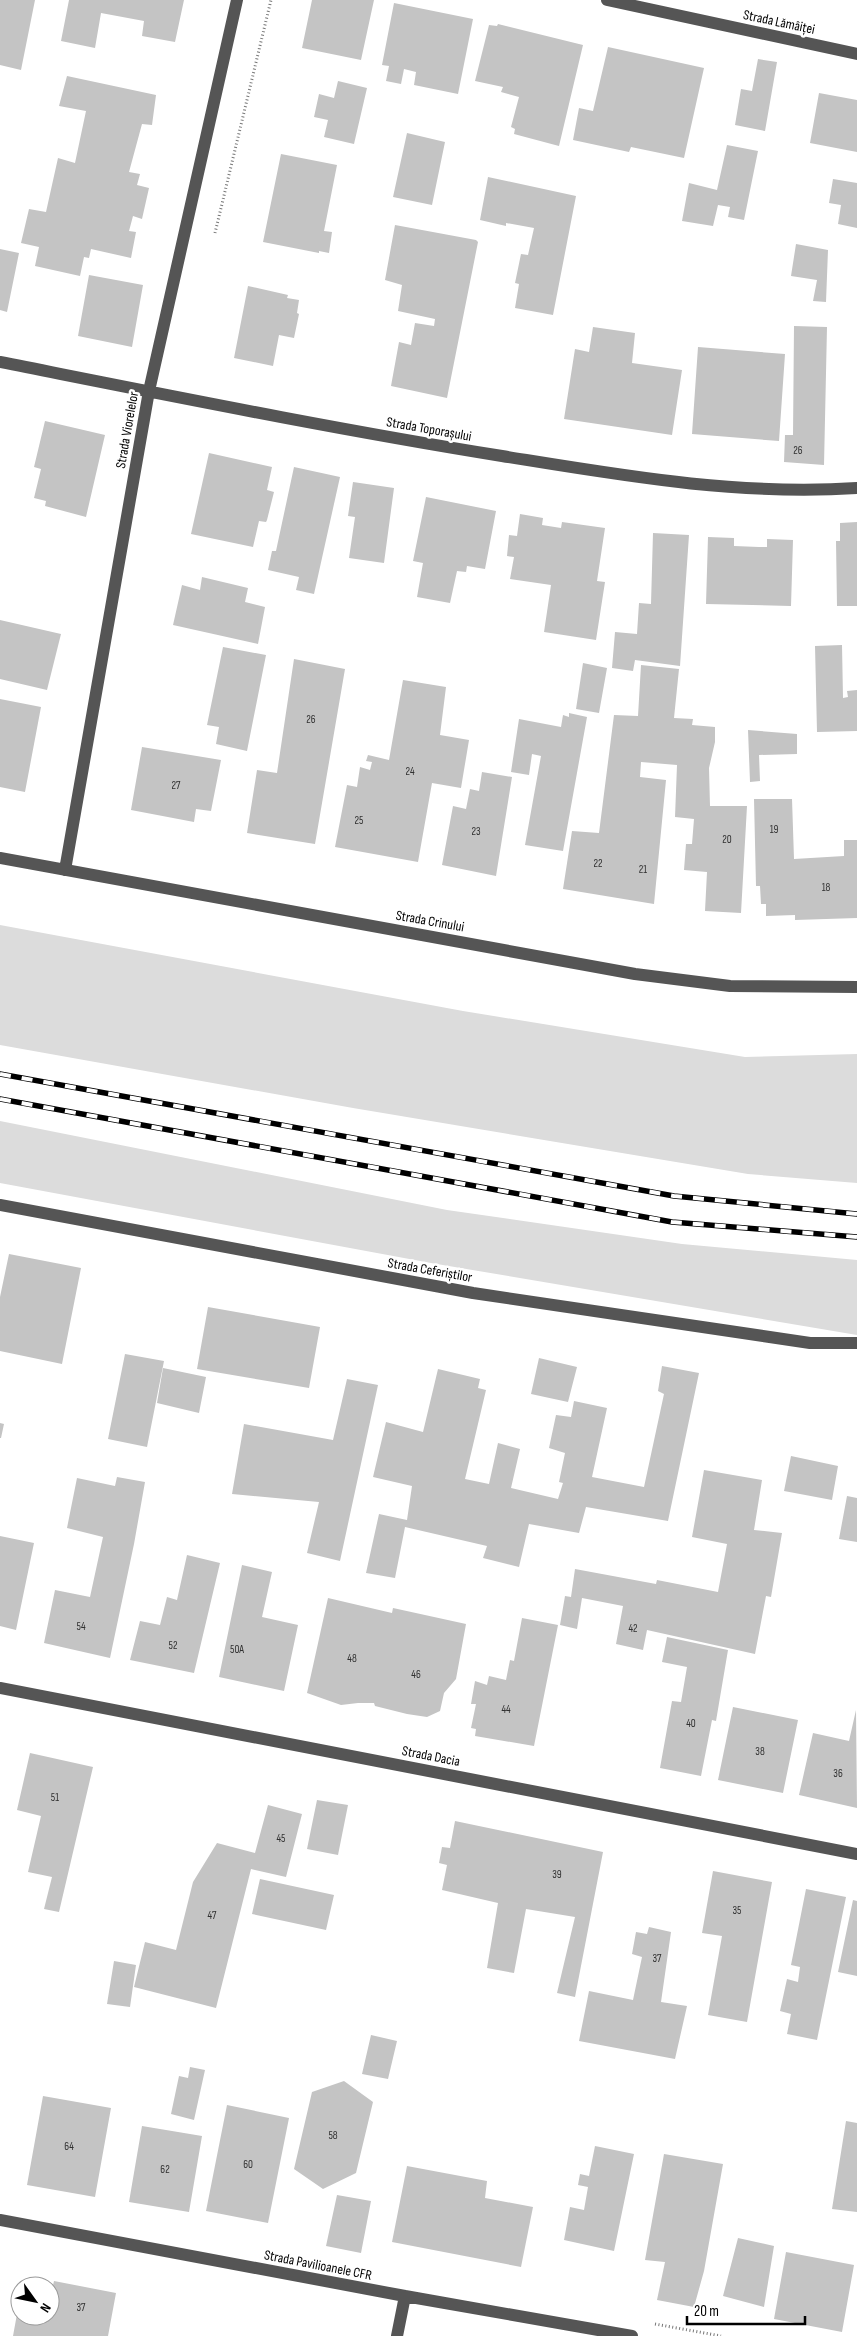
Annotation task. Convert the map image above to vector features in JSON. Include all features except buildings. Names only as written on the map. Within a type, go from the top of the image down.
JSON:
[{"type":"street","name":"Strada Viorelelor","points":[[65,870],[149,391],[238,0]]},
{"type":"street","name":"Strada Lămâiței","points":[[607,0],[857,54]]},
{"type":"street","name":"Strada Toporașului","points":[[0,362],[411,441],[653,481],[747,489],[857,488]]},
{"type":"street","name":"Strada Crinului","points":[[0,858],[635,974],[730,986],[857,987]]},
{"type":"street","name":"Strada Ceferiștilor","points":[[0,1205],[473,1293],[810,1343],[857,1343]]},
{"type":"street","name":"Strada Dacia","points":[[0,1688],[857,1854]]},
{"type":"street","name":"Strada Pavilioanele CFR","points":[[0,2220],[405,2296],[632,2336]]},
{"type":"street","points":[[397,2336],[405,2296]]},
{"type":"shaded area","points":[[0,925],[463,1011],[745,1057],[857,1054],[857,1183],[748,1174],[353,1108],[0,1045]]},
{"type":"shaded area","points":[[0,1121],[447,1210],[682,1244],[857,1260],[857,1335],[431,1263],[0,1183]]},
{"type":"railway","points":[[0,1074],[674,1196],[857,1214]]},
{"type":"railway","points":[[0,1099],[672,1222],[857,1237]]}]
